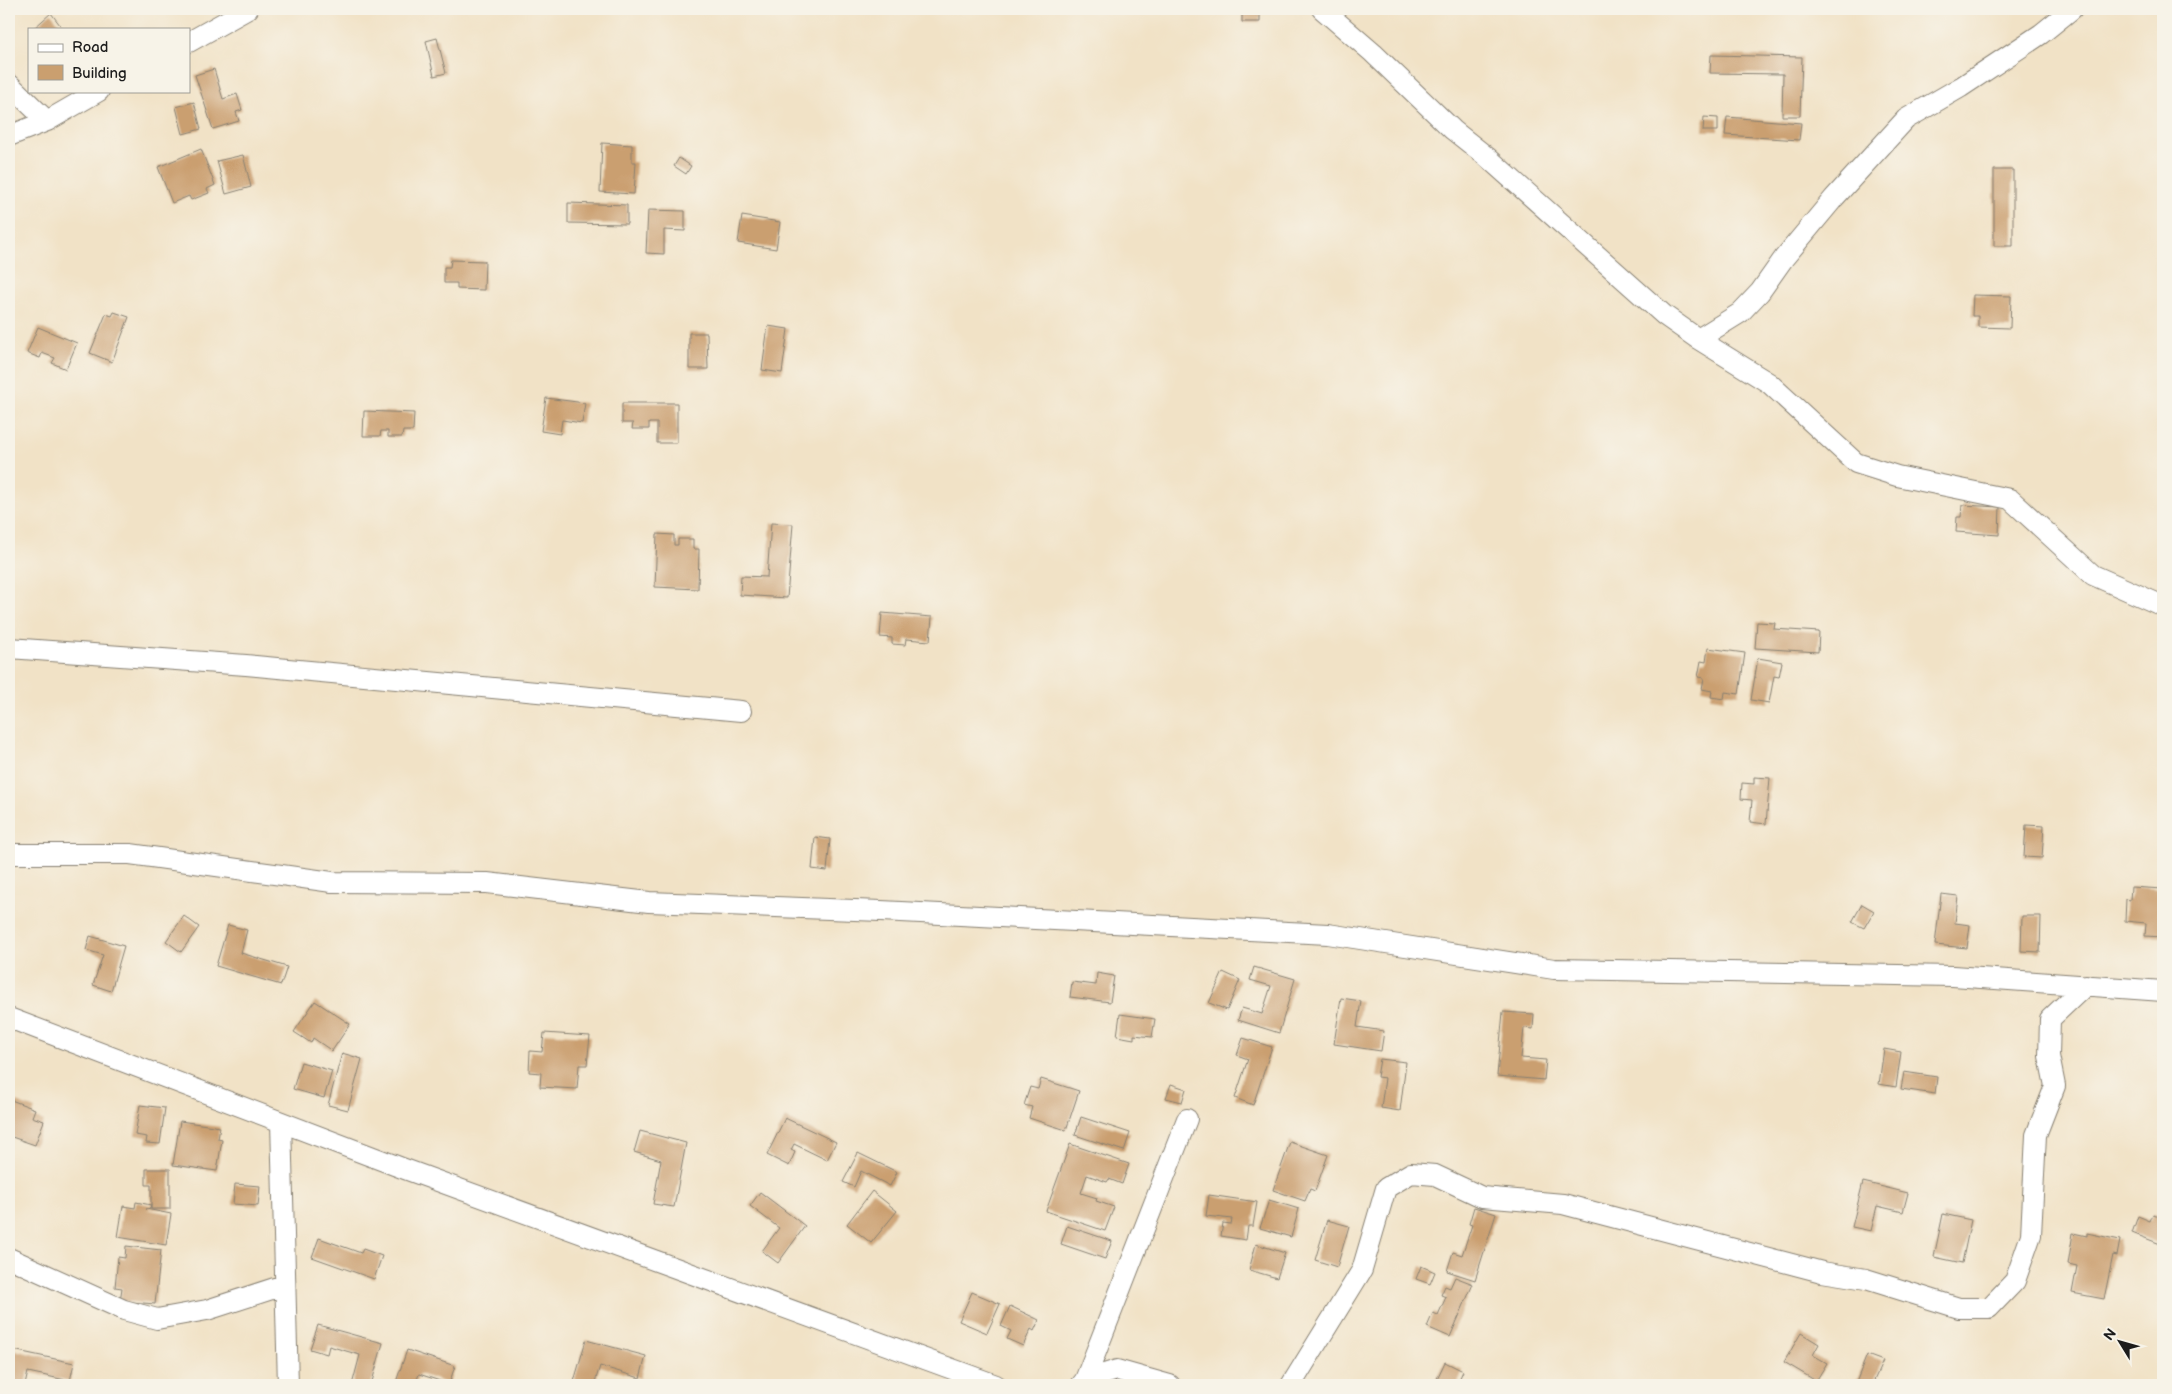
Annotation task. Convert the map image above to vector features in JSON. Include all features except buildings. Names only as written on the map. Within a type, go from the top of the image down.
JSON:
[{"type":"street","points":[[190,41],[248,9]]},
{"type":"street","points":[[1322,9],[1373,53],[1453,130],[1487,157],[1594,255],[1664,315],[1698,340],[1769,383],[1856,463],[1897,476],[2010,499],[2093,575],[2163,606]]},
{"type":"street","points":[[1698,340],[1740,313],[1760,292],[1784,258],[1834,198],[1906,119],[2041,34],[2072,9]]},
{"type":"street","points":[[9,84],[47,120]]},
{"type":"street","points":[[9,136],[47,120],[98,92]]},
{"type":"street","points":[[9,648],[246,665],[742,711]]},
{"type":"street","points":[[9,854],[130,854],[332,882],[487,882],[649,902],[881,911],[1328,934],[1554,969],[1953,976],[2163,990]]},
{"type":"street","points":[[1291,1385],[1362,1270],[1386,1188],[1411,1173],[1435,1175],[1482,1196],[1563,1204],[1822,1272],[1866,1279],[1960,1308],[1989,1308],[2015,1281],[2030,1235],[2036,1135],[2055,1086],[2049,1056],[2050,1019],[2086,985]]},
{"type":"street","points":[[9,1018],[402,1168],[996,1385]]},
{"type":"street","points":[[1083,1382],[1187,1119]]},
{"type":"street","points":[[281,1122],[288,1385]]},
{"type":"street","points":[[9,1258],[124,1310],[157,1319],[207,1310],[284,1285]]},
{"type":"street","points":[[1083,1382],[1118,1370],[1170,1385]]}]
